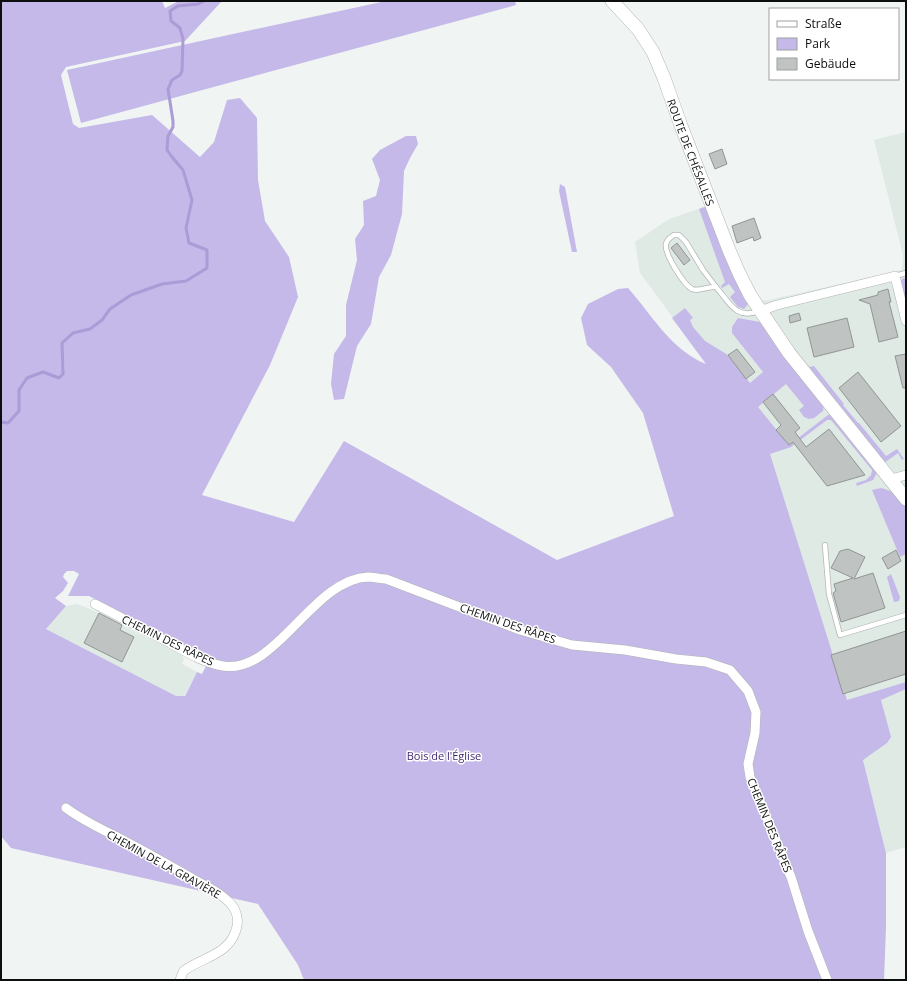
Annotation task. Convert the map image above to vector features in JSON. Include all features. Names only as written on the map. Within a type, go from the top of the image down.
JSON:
[{"type":"street","name":"ROUTE DE CHÉSALLES","points":[[612,1],[638,29],[653,52],[729,250],[739,273],[760,311],[789,352],[906,499]]},
{"type":"street","points":[[760,311],[777,305],[895,276],[906,321]]},
{"type":"street","points":[[891,479],[906,475]]},
{"type":"street","name":"CHEMIN DES RÂPES","points":[[95,604],[196,656],[222,666],[234,666],[247,663],[268,651],[328,593],[348,582],[367,577],[386,579],[520,630],[572,645],[625,650],[676,659],[706,662],[730,670],[748,691],[756,712],[755,733],[748,764],[750,777],[790,877],[808,931],[827,980]]},
{"type":"street","name":"CHEMIN DE LA GRAVIÈRE","points":[[66,808],[82,819],[168,864],[217,893],[234,907],[237,916],[237,925],[234,935],[228,944],[216,954],[183,972],[180,980]]},
{"type":"lane","points":[[716,287],[709,286],[700,290],[693,290],[688,287],[670,260],[666,250],[666,243],[670,237],[679,235],[682,237],[703,270],[736,310],[743,313],[760,311]]},
{"type":"lane","points":[[895,276],[906,273]]},
{"type":"lane","points":[[825,545],[829,594],[840,635],[906,615]]},
{"type":"shaded area","points":[[906,132],[906,847],[886,853],[863,760],[707,364],[640,273],[635,242],[669,219],[707,206],[750,295],[764,301],[902,270],[903,255],[874,140]]},
{"type":"shaded area","points":[[77,604],[182,655],[184,659],[182,664],[197,672],[184,696],[176,696],[46,629],[66,606]]},
{"type":"green space","name":"Bois de l'Église","points":[[1,1],[162,1],[165,8],[179,1],[222,1],[185,41],[66,67],[61,75],[73,124],[79,128],[152,115],[200,157],[214,142],[227,100],[240,98],[257,118],[258,180],[265,221],[289,257],[298,297],[270,365],[202,495],[294,522],[344,441],[557,560],[674,516],[643,413],[611,367],[587,345],[581,318],[588,304],[618,289],[628,288],[672,341],[682,350],[706,364],[672,318],[685,308],[693,318],[690,320],[693,327],[705,341],[728,355],[750,383],[763,372],[732,333],[732,327],[738,318],[760,322],[824,404],[823,411],[814,418],[809,419],[804,417],[799,410],[804,406],[786,384],[758,407],[789,445],[830,415],[877,473],[873,480],[857,486],[856,483],[866,480],[871,475],[872,470],[831,420],[827,420],[791,447],[770,454],[847,700],[906,682],[906,689],[881,700],[891,737],[887,743],[863,760],[886,853],[884,980],[304,980],[298,965],[258,904],[11,848],[1,836]],"holes":[[[67,571],[74,571],[79,574],[68,596],[89,596],[210,658],[202,674],[197,672],[185,696],[176,696],[46,629],[66,606],[55,598],[63,591],[68,583],[63,577],[64,574]]]},
{"type":"green space","points":[[386,1],[515,1],[516,5],[81,123],[67,70]]},
{"type":"green space","points":[[406,136],[416,136],[418,144],[404,171],[402,214],[391,255],[379,277],[371,324],[357,346],[344,399],[334,400],[331,384],[334,354],[346,336],[346,305],[357,260],[355,239],[364,225],[363,201],[376,196],[380,180],[372,159],[380,150]]},
{"type":"green space","points":[[560,184],[565,187],[577,252],[572,252],[559,191]]},
{"type":"green space","points":[[707,206],[748,300],[748,304],[744,309],[738,307],[730,297],[735,292],[729,284],[722,288],[721,286],[725,282],[699,209]]},
{"type":"green space","points":[[903,278],[906,279],[906,308],[901,281]]},
{"type":"green space","points":[[814,366],[844,404],[843,405],[886,456],[897,449],[904,459],[902,460],[898,453],[885,462],[809,367]]},
{"type":"green space","points":[[881,488],[896,495],[905,505],[906,554],[900,557],[872,490]]},
{"type":"green space","points":[[891,574],[900,597],[899,601],[894,602],[887,577]]},
{"type":"building","points":[[722,149],[727,164],[715,169],[709,154]]},
{"type":"building","points":[[754,218],[761,238],[754,241],[753,237],[737,243],[732,226]]},
{"type":"building","points":[[677,243],[690,260],[684,265],[671,248]]},
{"type":"building","points":[[888,289],[891,302],[889,302],[898,337],[879,342],[870,304],[859,300],[878,295],[878,292]]},
{"type":"building","points":[[799,313],[801,320],[790,323],[789,316]]},
{"type":"building","points":[[847,318],[854,347],[814,357],[807,328]]},
{"type":"building","points":[[737,349],[755,372],[746,379],[728,355]]},
{"type":"building","points":[[906,354],[906,388],[903,388],[895,356]]},
{"type":"building","points":[[858,372],[901,426],[881,442],[839,388]]},
{"type":"building","points":[[773,394],[800,428],[795,432],[806,447],[829,429],[865,475],[827,486],[793,442],[789,445],[776,430],[781,425],[763,402]]},
{"type":"building","points":[[848,549],[865,557],[854,579],[873,573],[885,608],[841,622],[833,593],[836,591],[834,584],[853,578],[831,568],[840,551]]},
{"type":"building","points":[[896,550],[901,561],[888,569],[882,558]]},
{"type":"building","points":[[99,613],[122,625],[120,630],[134,637],[122,662],[84,643]]},
{"type":"building","points":[[906,631],[906,674],[843,694],[831,655]]},
{"type":"waterway","points":[[1,422],[8,423],[19,411],[19,390],[27,378],[43,372],[59,378],[63,374],[62,343],[73,333],[90,329],[102,320],[110,309],[131,295],[162,284],[186,281],[207,268],[207,250],[189,243],[186,228],[192,200],[183,170],[167,150],[168,136],[173,127],[168,89],[172,80],[180,75],[182,71],[183,39],[180,28],[171,21],[170,11],[178,6],[198,4],[204,1]]}]
